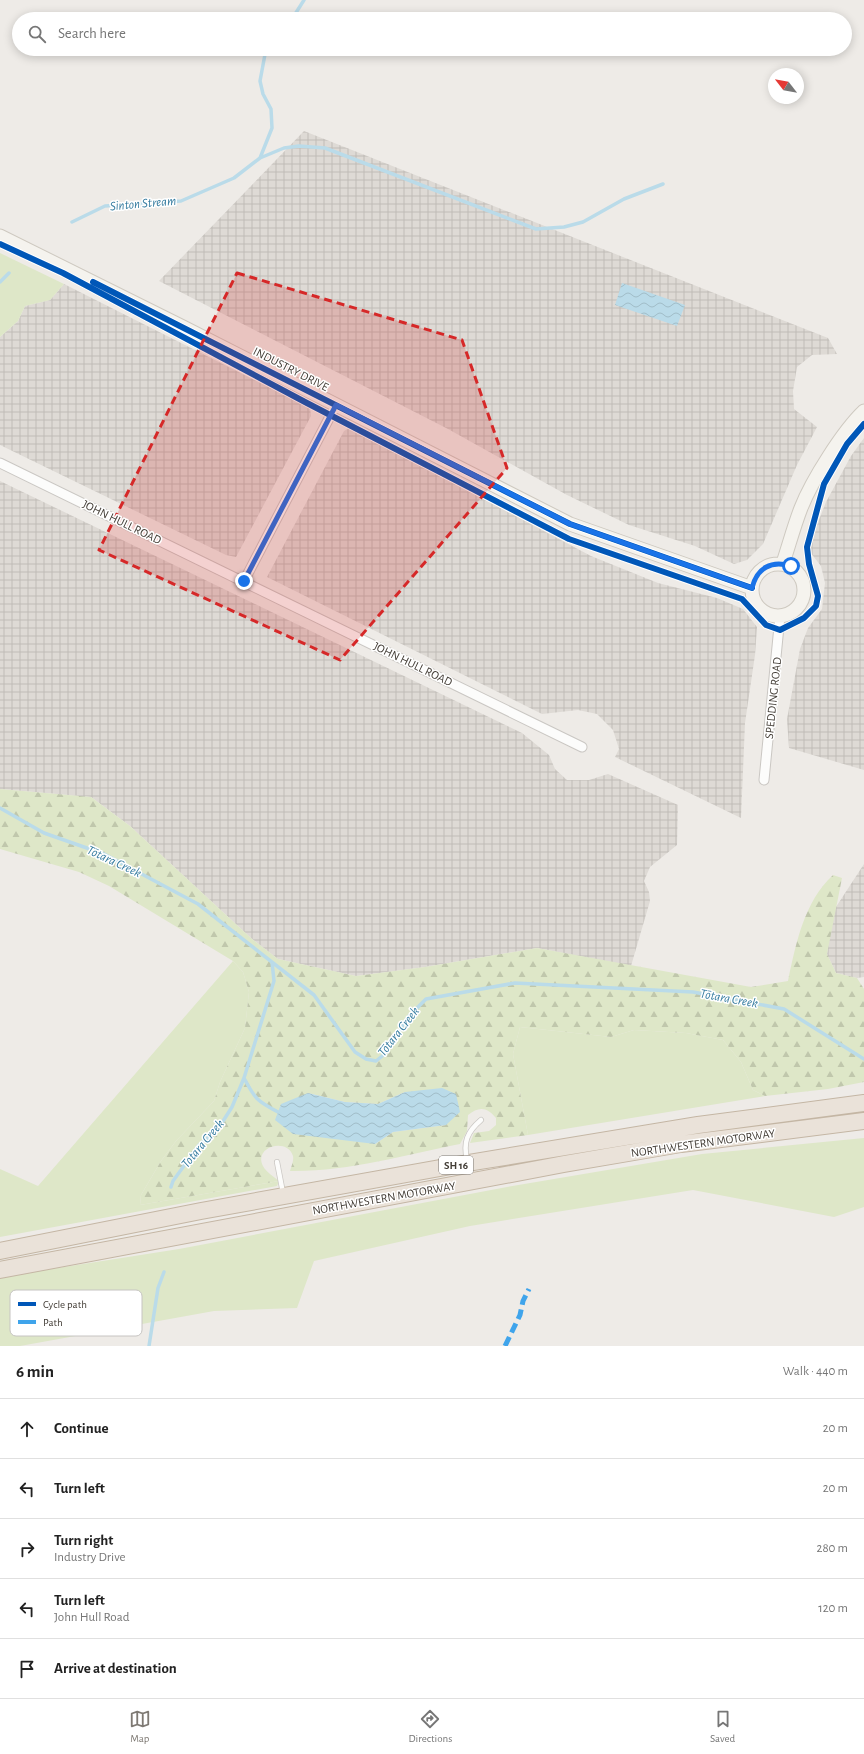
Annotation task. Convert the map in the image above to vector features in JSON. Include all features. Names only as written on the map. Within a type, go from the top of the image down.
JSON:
[{"type":"highway","name":"NORTHWESTERN MOTORWAY","points":[[0,1251],[200,1211],[468,1163],[698,1125],[864,1103]]},
{"type":"highway","name":"NORTHWESTERN MOTORWAY","points":[[0,1270],[681,1144],[864,1121]]},
{"type":"street","name":"INDUSTRY DRIVE","points":[[0,236],[570,524],[752,588]]},
{"type":"street","points":[[244,581],[336,405]]},
{"type":"street","points":[[783,564],[802,507],[818,476],[832,451],[856,418],[864,411]]},
{"type":"street","name":"JOHN HULL ROAD","points":[[0,463],[582,747]]},
{"type":"street","points":[[783,564],[791,566],[798,571],[802,578],[804,591],[801,603],[796,610],[780,616],[764,612],[757,605],[753,597],[752,588],[754,580],[759,572],[766,566],[783,564]]},
{"type":"street","name":"SPEDDING ROAD","points":[[764,780],[780,616]]},
{"type":"lane","points":[[468,1163],[464,1147],[471,1130],[481,1120]]},
{"type":"lane","points":[[277,1162],[284,1196]]},
{"type":"highlighted area","points":[[237,273],[462,340],[507,468],[340,660],[99,550]]},
{"type":"shaded area","points":[[304,131],[828,338],[837,354],[812,355],[797,367],[793,391],[794,409],[817,427],[797,465],[763,544],[747,560],[734,564],[695,546],[629,525],[567,495],[448,429],[159,281]]},
{"type":"shaded area","points":[[64,284],[310,408],[311,416],[236,557],[226,555],[0,445],[0,337],[18,321],[25,306],[50,300]]},
{"type":"shaded area","points":[[349,428],[591,556],[658,583],[717,598],[743,609],[757,627],[755,655],[745,723],[741,818],[615,757],[619,749],[613,730],[597,714],[578,710],[542,714],[267,577],[344,431]]},
{"type":"shaded area","points":[[864,438],[864,770],[789,748],[787,719],[800,649],[808,628],[822,609],[825,583],[821,566],[810,552],[815,530],[826,502],[851,456]]},
{"type":"shaded area","points":[[0,481],[522,733],[549,755],[555,769],[567,780],[589,780],[608,774],[678,805],[677,845],[650,867],[644,881],[649,892],[650,901],[631,966],[537,948],[425,967],[356,976],[278,959],[252,939],[130,826],[91,797],[0,789]]},
{"type":"shaded area","points":[[864,864],[864,977],[857,978],[836,973],[827,954],[834,910]]},
{"type":"green space","points":[[0,253],[64,284],[50,300],[25,306],[18,321],[0,337]]},
{"type":"green space","points":[[0,789],[91,797],[130,826],[252,939],[278,959],[356,976],[425,967],[537,948],[751,987],[788,981],[794,952],[808,910],[823,886],[833,875],[842,878],[827,954],[836,973],[857,978],[864,989],[864,1082],[828,1089],[765,1096],[753,1090],[741,1062],[723,1040],[686,1033],[634,1030],[611,1037],[520,1027],[513,1054],[528,1135],[470,1143],[474,1133],[489,1131],[496,1125],[496,1118],[493,1114],[486,1110],[479,1109],[468,1115],[467,1131],[460,1144],[354,1166],[311,1171],[290,1171],[293,1156],[290,1150],[278,1146],[272,1147],[267,1149],[261,1159],[266,1170],[279,1181],[140,1205],[141,1195],[161,1161],[176,1141],[214,1101],[220,1082],[245,1028],[249,992],[243,972],[233,961],[109,886],[79,872],[0,849]],"holes":[[[405,1092],[446,1125],[393,1132],[375,1144],[308,1093],[345,1102],[378,1104]]]},
{"type":"green space","points":[[233,961],[243,972],[249,992],[245,1028],[220,1082],[214,1101],[176,1141],[161,1161],[141,1195],[140,1205],[279,1181],[277,1186],[0,1237],[0,1169],[38,1186]]},
{"type":"green space","points":[[520,1027],[611,1037],[634,1030],[686,1033],[723,1040],[741,1062],[753,1090],[765,1096],[528,1135],[513,1054]]},
{"type":"green space","points":[[864,1138],[864,1207],[834,1217],[693,1190],[470,1226],[314,1261],[297,1308],[214,1311],[142,1324],[142,1290],[10,1290],[10,1336],[75,1336],[20,1346],[0,1346],[0,1277],[179,1249],[507,1187],[702,1154]]},
{"type":"water","points":[[622,283],[685,305],[677,326],[615,305]]},
{"type":"water","points":[[442,1088],[456,1094],[460,1112],[446,1125],[393,1132],[375,1144],[293,1134],[275,1120],[281,1104],[308,1093],[345,1102],[378,1104],[405,1092]]},
{"type":"waterway","name":"Sinton Stream","points":[[296,12],[304,0]]},
{"type":"waterway","name":"Sinton Stream","points":[[72,222],[105,206],[181,201],[234,178],[260,158],[272,128],[271,109],[263,94],[260,81],[265,56]]},
{"type":"waterway","points":[[260,158],[284,148],[299,146],[325,148],[536,229],[564,227],[583,222],[624,199],[663,184]]},
{"type":"waterway","name":"Sinton Stream","points":[[0,282],[9,273]]},
{"type":"waterway","name":"Tōtara Creek","points":[[0,808],[44,833],[104,854],[198,904],[314,995],[355,1052],[366,1059],[376,1061],[386,1053],[408,1017],[426,999],[515,983],[693,992],[784,1009],[864,1059]]},
{"type":"waterway","name":"Totara Creek","points":[[171,1187],[173,1181],[199,1145],[218,1129],[232,1107],[244,1078],[274,981],[272,962]]},
{"type":"waterway","name":"Totara Creek","points":[[244,1078],[257,1099],[278,1112]]},
{"type":"waterway","points":[[149,1346],[158,1288],[164,1272]]},
{"type":"marked path","points":[[505,1346],[520,1315],[523,1301],[529,1289]]},
{"type":"cycle path","points":[[0,244],[63,273],[305,402],[569,539],[742,599],[766,625],[780,630],[804,618],[816,606],[818,596],[809,564],[807,547],[824,484],[847,444],[864,424]]},
{"type":"cycle path","points":[[93,282],[570,524],[752,588]]},
{"type":"route","points":[[244,581],[336,405],[570,524],[752,588],[754,580],[759,572],[766,566],[783,564],[791,566]]}]
